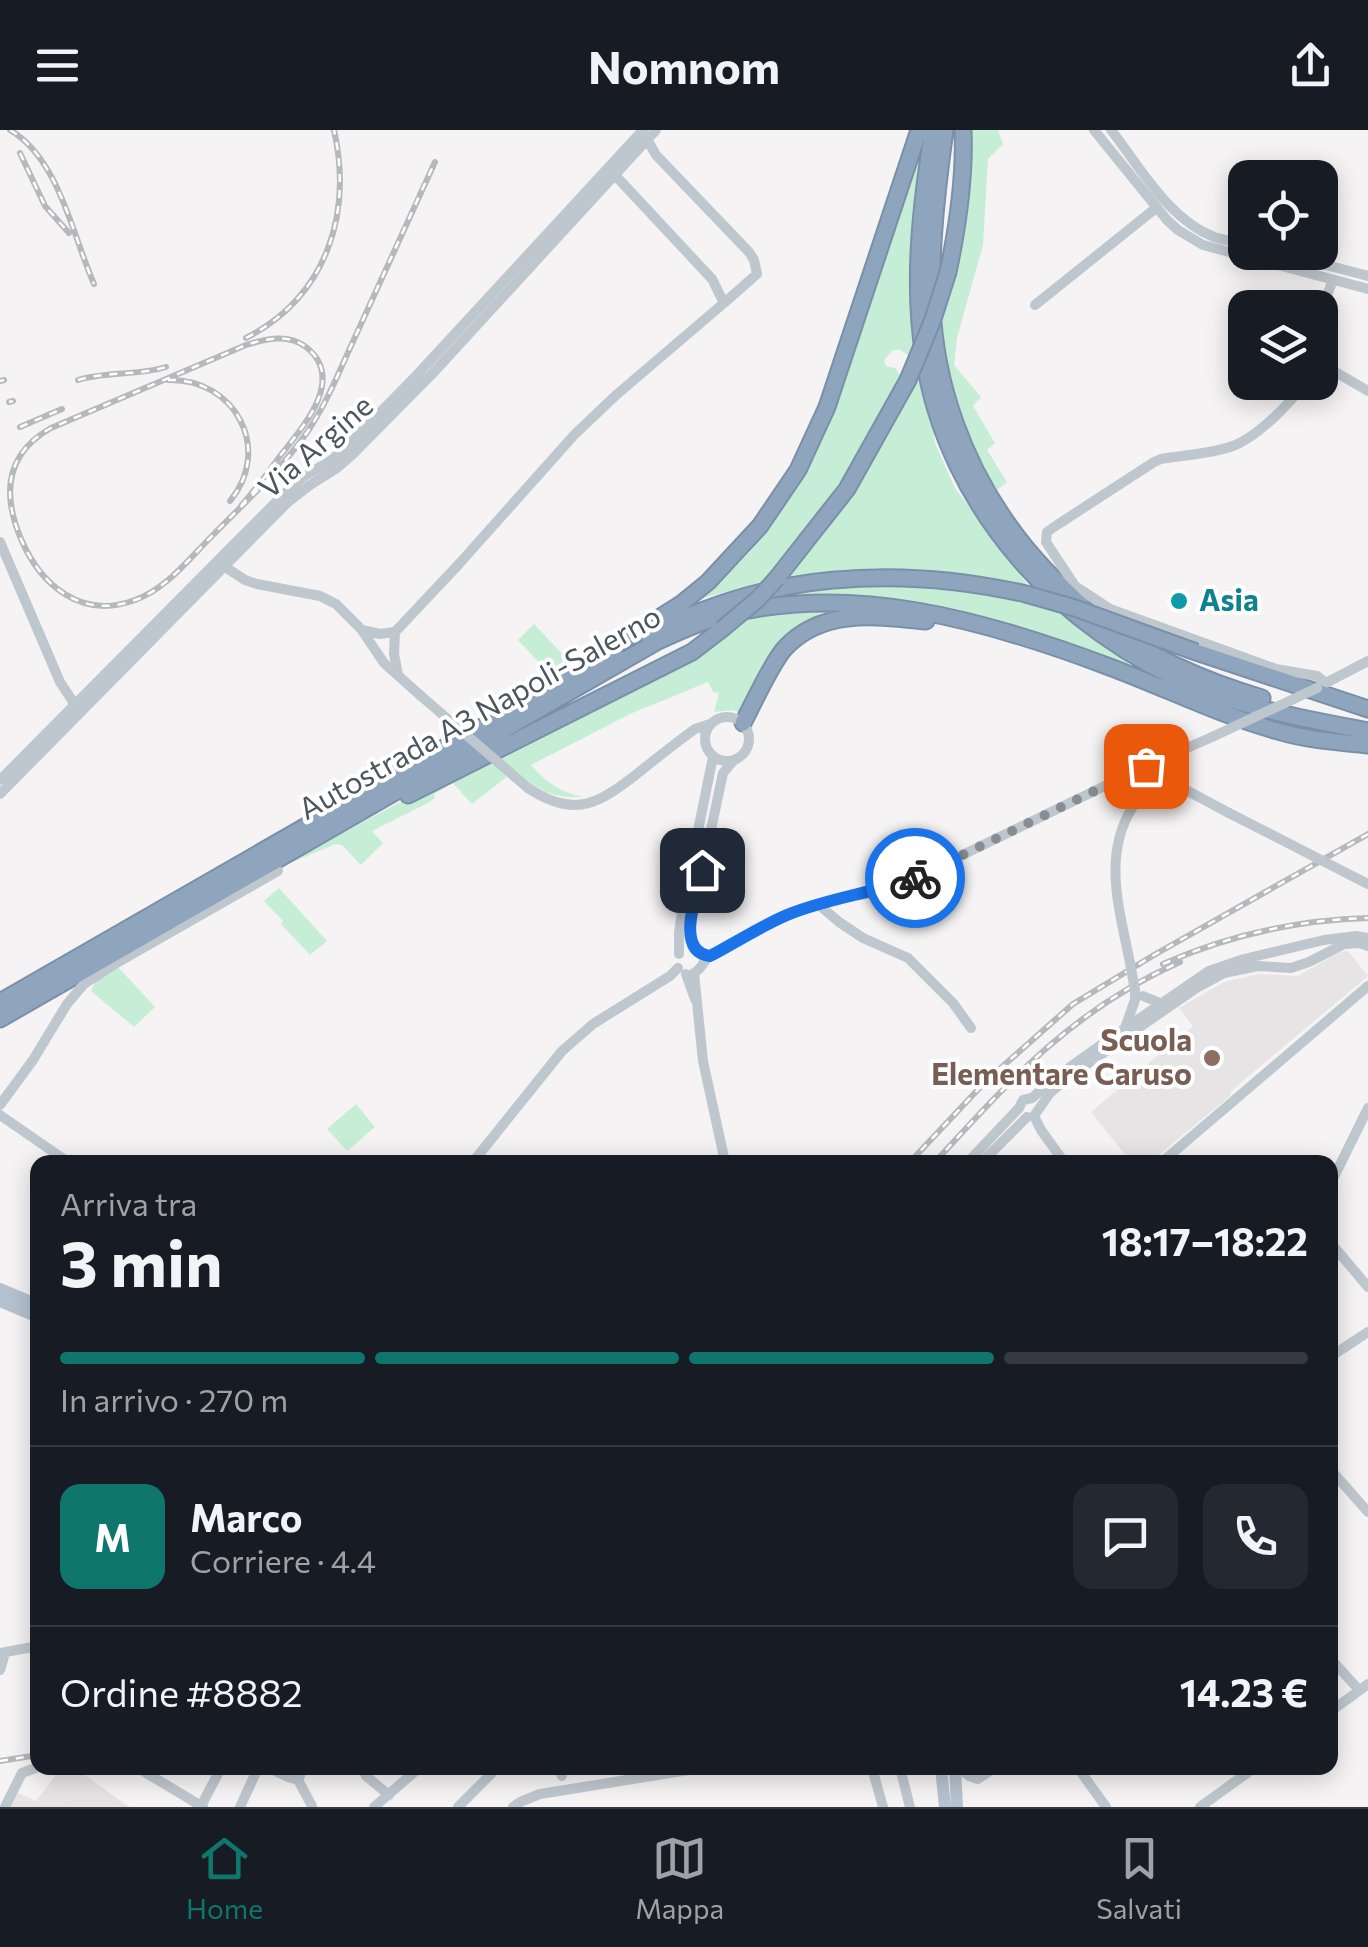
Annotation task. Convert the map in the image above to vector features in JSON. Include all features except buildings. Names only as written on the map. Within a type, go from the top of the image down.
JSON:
[{"type":"highway","points":[[506,713],[681,604],[739,551],[777,502],[798,470],[828,407],[918,130]]},
{"type":"highway","points":[[933,130],[918,284],[924,360],[958,467],[998,532],[1031,573],[1077,616],[1154,667],[1198,688],[1255,707],[1368,731]]},
{"type":"highway","points":[[945,130],[932,274],[936,348],[954,421],[969,457],[1009,527],[1088,612],[1152,653],[1221,685],[1368,721]]},
{"type":"highway","points":[[313,838],[692,652],[778,578],[846,489],[908,380],[932,322],[958,226],[963,130]]},
{"type":"highway","name":"Autostrada A3 Napoli-Salerno","points":[[0,1000],[670,624],[767,590],[831,579],[900,576],[980,584],[1075,608],[1368,708]]},
{"type":"highway","name":"Autostrada A3 Napoli-Salerno","points":[[0,1019],[658,642],[719,617],[757,609],[822,602],[903,608],[1046,645],[1280,732],[1368,746]]},
{"type":"highway","points":[[743,723],[784,649],[809,628],[852,616],[947,624],[1141,680]]},
{"type":"main road","points":[[0,1289],[30,1302]]},
{"type":"main road","points":[[0,1302],[30,1314]]},
{"type":"main road","points":[[942,1775],[945,1807]]},
{"type":"main road","points":[[957,1775],[957,1807]]},
{"type":"street","name":"Via Argine","points":[[0,794],[298,481],[340,454],[645,134],[656,130]]},
{"type":"street","points":[[1094,130],[1156,208],[1178,230],[1202,245],[1368,289]]},
{"type":"street","points":[[1111,130],[1184,218],[1213,236],[1228,240]]},
{"type":"street","name":"Via Argine","points":[[221,564],[292,498],[353,454],[432,374],[614,174],[645,134]]},
{"type":"street","points":[[377,654],[575,434],[757,274],[749,252],[656,156],[645,134]]},
{"type":"street","points":[[614,174],[712,279],[724,303]]},
{"type":"street","points":[[1035,306],[1156,208]]},
{"type":"street","points":[[1338,268],[1368,276]]},
{"type":"street","points":[[1329,290],[1333,280]]},
{"type":"street","points":[[1338,373],[1368,390]]},
{"type":"street","points":[[1292,400],[1240,444],[1154,462],[1057,525],[1048,532],[1046,542],[1075,586],[1110,610],[1276,669],[1316,676],[1321,685]]},
{"type":"street","points":[[0,542],[60,682],[78,709]]},
{"type":"street","points":[[221,564],[257,584],[327,599],[345,610],[388,667],[528,788],[556,803],[590,804],[610,794],[686,736],[716,719],[728,716],[743,723],[747,730],[746,752],[726,762],[713,757],[704,741],[710,724]]},
{"type":"street","points":[[361,629],[394,636]]},
{"type":"street","points":[[394,636],[398,672]]},
{"type":"street","points":[[988,1155],[1056,1077],[1125,1029],[1141,1000],[1116,895],[1114,868],[1117,845],[1149,776],[1172,756],[1368,661]]},
{"type":"street","name":"Via Argine","points":[[0,780],[78,709]]},
{"type":"street","points":[[686,736],[704,741]]},
{"type":"street","points":[[713,757],[682,910],[676,960],[686,971],[695,1000],[703,1061],[723,1155]]},
{"type":"street","points":[[478,1155],[562,1051],[593,1024],[670,976],[701,967],[702,956],[690,937],[694,902],[723,773],[733,760]]},
{"type":"street","points":[[679,954],[686,949],[702,956],[784,916],[882,890],[1120,781],[1149,776],[1171,782],[1368,884]]},
{"type":"street","points":[[0,1105],[84,984],[278,871]]},
{"type":"street","points":[[818,904],[863,938],[908,958],[971,1028]]},
{"type":"street","points":[[1141,1000],[1160,1004],[1223,965],[1341,936],[1368,938]]},
{"type":"street","points":[[976,1155],[1065,1080],[1141,1000],[1198,987],[1224,973],[1258,966],[1291,968],[1344,944],[1368,946]]},
{"type":"street","points":[[1289,949],[1285,960],[1291,968]]},
{"type":"street","points":[[1170,1155],[1368,986]]},
{"type":"street","points":[[1125,1029],[1141,1000]]},
{"type":"street","points":[[1338,1169],[1368,1108]]},
{"type":"street","points":[[1030,1109],[1059,1155]]},
{"type":"street","points":[[0,1116],[58,1155]]},
{"type":"street","points":[[1338,1251],[1368,1287]]},
{"type":"street","points":[[1338,1352],[1368,1332]]},
{"type":"street","points":[[1338,1479],[1368,1512]]},
{"type":"street","points":[[0,1670],[2,1653],[30,1648]]},
{"type":"street","points":[[1338,1665],[1364,1687],[1338,1706]]},
{"type":"street","points":[[4,1807],[22,1774],[30,1770]]},
{"type":"street","points":[[150,1775],[199,1805],[217,1775]]},
{"type":"street","points":[[240,1807],[255,1775]]},
{"type":"street","points":[[284,1775],[298,1780],[312,1806]]},
{"type":"street","points":[[298,1780],[300,1775]]},
{"type":"street","points":[[366,1775],[388,1795]]},
{"type":"street","points":[[374,1807],[411,1775]]},
{"type":"street","points":[[458,1807],[491,1775]]},
{"type":"street","points":[[513,1807],[540,1794],[658,1775]]},
{"type":"street","points":[[874,1775],[882,1807]]},
{"type":"street","points":[[902,1775],[910,1807]]},
{"type":"street","points":[[1083,1775],[1106,1807]]},
{"type":"street","points":[[1200,1807],[1244,1775]]},
{"type":"shaded area","name":"Scuola Elementare Caruso","points":[[1348,951],[1368,976],[1158,1155],[1125,1155],[1091,1112],[1193,1026],[1179,1008],[1224,982],[1259,974],[1298,976]]},
{"type":"shaded area","points":[[56,1775],[85,1775],[129,1807],[10,1807],[18,1793],[36,1801]]},
{"type":"green space","points":[[966,130],[998,130],[1003,144],[988,159],[983,245],[957,338],[954,365],[981,397],[973,406],[995,443],[987,450],[1007,482],[996,491],[981,465],[955,397],[945,353],[941,306]]},
{"type":"green space","points":[[925,133],[915,343],[910,356],[893,350],[884,360],[902,378],[826,508],[766,581],[704,598],[750,552],[800,480]]},
{"type":"green space","points":[[919,367],[935,443],[955,488],[1030,588],[963,576],[895,571],[787,579],[861,478]]},
{"type":"green space","points":[[852,582],[988,590],[1062,610],[1130,659],[1125,669],[954,614],[761,602],[767,595]]},
{"type":"green space","points":[[812,608],[861,609],[840,611],[807,623],[741,713],[714,712],[719,693],[713,692],[708,682],[630,714],[531,765],[554,786],[583,797],[546,791],[514,771],[472,804],[453,783],[434,794],[435,798],[428,803],[372,831],[383,843],[361,865],[342,845],[336,844],[273,870],[751,615]]},
{"type":"green space","points":[[534,624],[566,658],[550,674],[518,640]]},
{"type":"green space","points":[[279,888],[327,941],[310,955],[264,901]]},
{"type":"green space","points":[[118,967],[155,1007],[134,1027],[91,991],[96,980]]},
{"type":"green space","points":[[356,1104],[375,1127],[347,1151],[327,1129]]},
{"type":"railway","points":[[10,130],[27,143],[52,178],[94,284]]},
{"type":"railway","points":[[246,338],[274,321],[296,300],[314,277],[327,250],[340,193],[334,130]]},
{"type":"railway","points":[[20,153],[45,206],[69,233]]},
{"type":"railway","points":[[241,506],[309,418],[322,388],[318,360],[292,340],[269,339],[246,345],[51,428],[24,450],[16,463],[10,491],[15,522],[29,556],[66,595],[98,606],[116,605],[146,595],[167,581],[274,473],[308,431],[334,384],[435,162]]},
{"type":"railway","points":[[78,380],[166,367]]},
{"type":"railway","points":[[0,381],[4,380]]},
{"type":"railway","points":[[168,380],[192,382],[212,391],[240,420],[247,439],[248,460],[230,501]]},
{"type":"railway","points":[[9,402],[13,401]]},
{"type":"railway","points":[[20,427],[62,409]]},
{"type":"railway","points":[[917,1155],[986,1081],[1073,1004],[1368,834]]},
{"type":"railway","points":[[1163,964],[1263,931],[1368,918]]},
{"type":"railway","points":[[941,1155],[990,1102],[1076,1024],[1108,1001],[1180,962]]},
{"type":"railway","points":[[0,1761],[30,1756]]},
{"type":"way so far","points":[[915,878],[1146,766]]},
{"type":"place","name":"Asia","points":[[1179,601]]},
{"type":"place","name":"Scuola Elementare Caruso","points":[[1212,1058]]},
{"type":"route","points":[[702,870],[690,937],[700,955],[710,956],[784,916],[915,878]]}]
